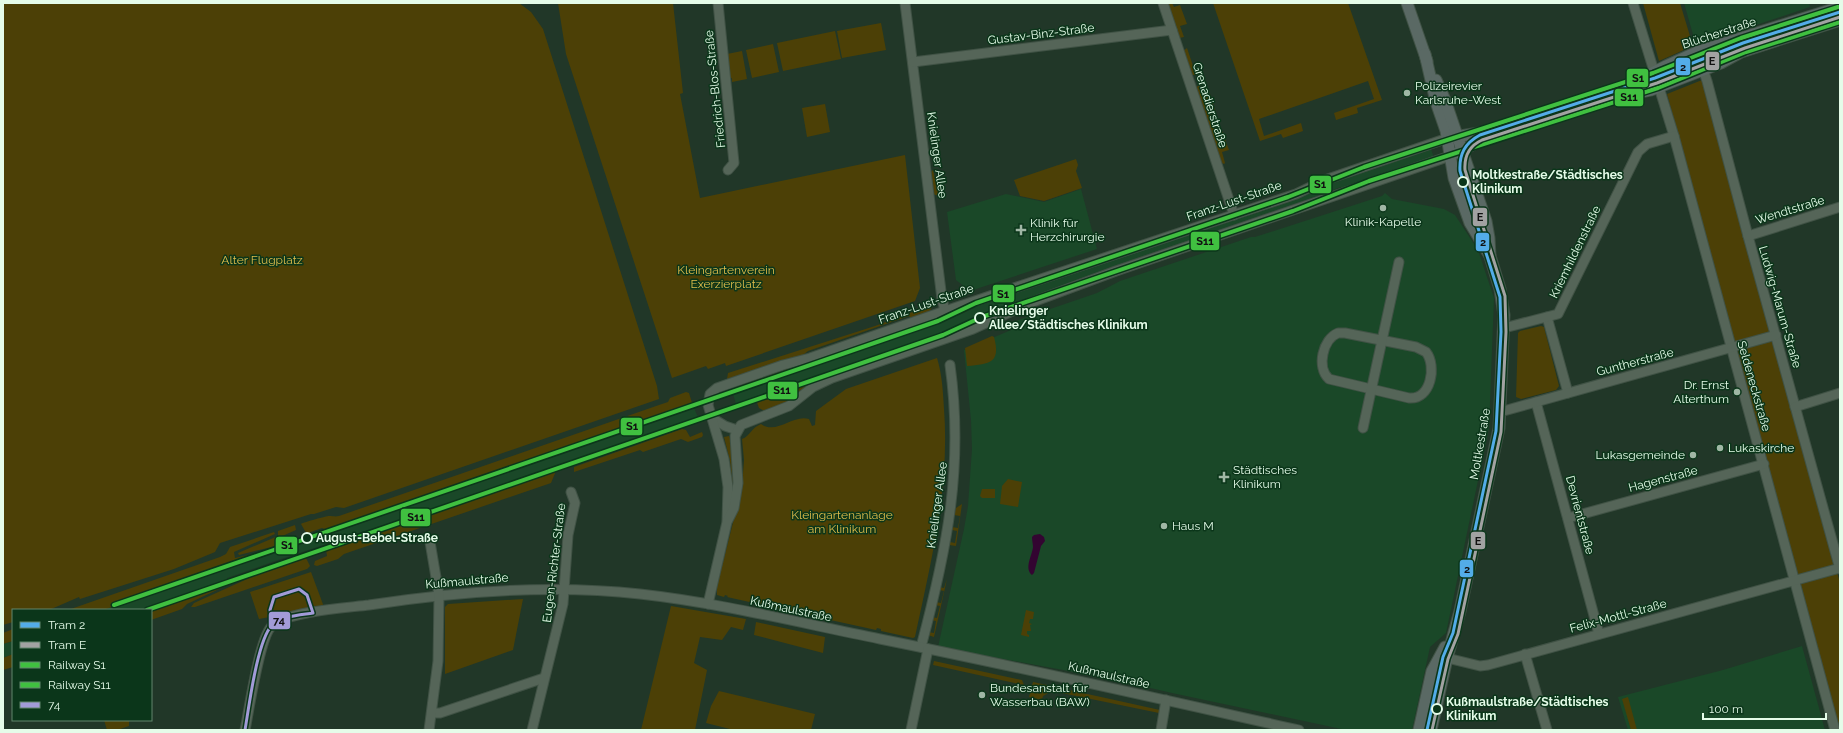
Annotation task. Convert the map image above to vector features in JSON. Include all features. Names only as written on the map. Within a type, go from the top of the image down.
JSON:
[{"type":"main road","name":"Moltkestraße","points":[[1407,3],[1425,54],[1445,100],[1453,138],[1450,156],[1454,178],[1470,223],[1490,256]]},
{"type":"main road","name":"Blücherstraße","points":[[1453,138],[1498,130],[1611,94],[1697,52],[1840,7]]},
{"type":"main road","name":"Blücherstraße","points":[[1611,94],[1622,96],[1659,87],[1721,63],[1741,52],[1840,20]]},
{"type":"main road","name":"Blücherstraße","points":[[1450,156],[1498,130]]},
{"type":"main road","name":"Moltkestraße","points":[[1431,730],[1447,658],[1460,611],[1494,453],[1500,412],[1504,328],[1502,297],[1490,256],[1486,221],[1463,150],[1453,138]]},
{"type":"main road","name":"Moltkestraße","points":[[1419,730],[1432,671],[1460,611]]},
{"type":"street","name":"Friedrich-Blos-Straße","points":[[718,3],[734,163],[728,170]]},
{"type":"street","name":"Knielinger Allee","points":[[905,3],[942,299],[945,311]]},
{"type":"street","name":"Grenadierstraße","points":[[1163,3],[1234,215]]},
{"type":"street","name":"Seldeneckstraße","points":[[1633,3],[1674,136],[1731,348],[1796,580],[1835,730]]},
{"type":"street","name":"Gustav-Binz-Straße","points":[[913,62],[1172,30]]},
{"type":"street","name":"Ludwig-Marum-Straße","points":[[1697,52],[1840,568]]},
{"type":"street","name":"Kriemhildenstraße","points":[[1550,327],[1558,314],[1638,152],[1647,144],[1674,136]]},
{"type":"street","name":"Franz-Lust-Straße","points":[[708,604],[727,522],[728,487],[724,459],[709,409],[708,398],[719,386],[783,365],[810,358],[945,311],[1234,215],[1296,194],[1325,180],[1453,138]]},
{"type":"street","points":[[712,418],[725,426],[737,430],[741,425],[789,406],[813,388],[832,378],[973,329],[1030,303],[1116,271],[1450,156]]},
{"type":"street","name":"Wendtstraße","points":[[1748,236],[1839,210]]},
{"type":"street","points":[[1363,428],[1398,262]]},
{"type":"street","name":"Kriemhildenstraße","points":[[1504,328],[1558,314]]},
{"type":"street","points":[[1547,317],[1568,393]]},
{"type":"street","points":[[1345,332],[1381,340],[1416,347],[1426,352],[1431,361],[1432,371],[1425,391],[1415,398],[1371,390],[1329,378],[1323,369],[1323,358],[1328,341],[1338,333],[1345,332]]},
{"type":"street","name":"Guntherstraße","points":[[1500,412],[1776,335]]},
{"type":"street","name":"Knielinger Allee","points":[[911,730],[952,501],[955,434],[950,364]]},
{"type":"street","points":[[1795,408],[1840,393]]},
{"type":"street","name":"Devrientstraße","points":[[1536,402],[1599,634]]},
{"type":"street","name":"Franz-Lust-Straße","points":[[727,522],[734,508],[738,483],[735,439],[737,430]]},
{"type":"street","name":"Hagenstraße","points":[[1568,518],[1764,464]]},
{"type":"street","name":"Eugen-Richter-Straße","points":[[532,730],[563,604],[568,535],[575,503],[571,492]]},
{"type":"street","points":[[430,542],[439,595],[438,661],[430,730]]},
{"type":"street","name":"Felix-Mottl-Straße","points":[[1447,658],[1480,666],[1840,568]]},
{"type":"street","name":"Kußmaulstraße","points":[[245,730],[262,644],[268,630],[273,624],[298,616],[439,595],[518,589],[637,594],[708,604],[925,648],[1299,730]]},
{"type":"street","points":[[1526,654],[1546,730]]},
{"type":"street","points":[[433,713],[440,714],[544,678]]},
{"type":"street","points":[[1161,730],[1166,700]]},
{"type":"shaded area","points":[[1684,3],[1809,3],[1810,7],[1696,45]]},
{"type":"shaded area","points":[[1430,146],[1434,158],[1342,189],[1341,187],[973,326],[972,324],[904,347],[903,346],[736,404],[733,394],[951,318],[967,311],[966,308],[1070,272],[1071,274],[1141,250]]},
{"type":"shaded area","name":"Klinik für Herzchirurgie","points":[[1081,189],[1097,249],[970,291],[956,280],[947,212],[1006,194],[1044,202]]},
{"type":"shaded area","name":"Städtisches Klinikum","points":[[1385,193],[1392,199],[1444,209],[1455,215],[1478,250],[1494,298],[1489,428],[1446,633],[1430,647],[1412,730],[1346,730],[1172,693],[1125,682],[1121,678],[1093,671],[1090,675],[938,647],[968,506],[972,449],[971,420],[964,350],[1011,330],[1018,320],[1097,293],[1120,281],[1251,237],[1382,196]]},
{"type":"shaded area","points":[[693,406],[698,417],[486,491],[272,562],[227,578],[227,580],[144,609],[106,609],[261,556],[285,550]]},
{"type":"shaded area","points":[[1040,534],[1044,537],[1045,541],[1041,546],[1034,573],[1032,575],[1029,565],[1033,547],[1032,537]]},
{"type":"shaded area","points":[[12,641],[12,654],[3,658],[3,644]]},
{"type":"shaded area","points":[[1802,646],[1825,730],[1628,730],[1618,697],[1723,670]]},
{"type":"green space","name":"Alter Flugplatz","points":[[3,3],[519,3],[531,12],[543,29],[657,386],[659,399],[344,508],[336,507],[311,514],[220,543],[215,552],[174,569],[80,599],[79,597],[51,609],[12,609],[12,622],[3,625]]},
{"type":"green space","name":"Kleingartenverein Exerzierplatz","points":[[558,3],[673,3],[683,93],[680,94],[700,198],[905,155],[920,288],[915,301],[726,366],[725,363],[708,369],[706,366],[672,378],[566,54]]},
{"type":"green space","points":[[1167,3],[1172,3],[1174,7],[1180,5],[1187,24],[1180,26],[1184,37],[1179,38]]},
{"type":"green space","points":[[1213,3],[1348,3],[1382,100],[1357,108],[1358,113],[1336,120],[1334,113],[1374,99],[1368,81],[1259,119],[1264,136],[1301,123],[1303,131],[1283,138],[1281,134],[1260,141]]},
{"type":"green space","points":[[1643,3],[1680,3],[1693,46],[1659,61]]},
{"type":"green space","points":[[881,23],[886,50],[842,58],[837,31]]},
{"type":"green space","points":[[835,31],[841,59],[783,71],[777,43]]},
{"type":"green space","points":[[773,44],[779,72],[752,78],[746,50]]},
{"type":"green space","points":[[1187,48],[1196,75],[1192,75],[1183,51]]},
{"type":"green space","points":[[742,51],[747,79],[732,82],[732,78],[730,79],[727,54]]},
{"type":"green space","points":[[1702,80],[1840,583],[1840,730],[1667,94]]},
{"type":"green space","points":[[1199,85],[1203,96],[1210,94],[1216,113],[1209,115],[1216,133],[1222,131],[1229,150],[1222,152],[1224,164],[1220,162],[1196,88]]},
{"type":"green space","points":[[825,104],[830,132],[807,137],[802,108]]},
{"type":"green space","points":[[1076,159],[1078,165],[1076,171],[1082,188],[1044,201],[1020,196],[1014,180]]},
{"type":"green space","points":[[933,170],[939,196],[933,194],[930,173]]},
{"type":"green space","points":[[934,304],[929,312],[912,319],[909,316],[808,351],[803,355],[727,379],[728,373],[875,326]]},
{"type":"green space","points":[[964,308],[967,311],[951,318],[733,394],[735,388],[740,384],[888,336]]},
{"type":"green space","points":[[972,324],[973,326],[867,363],[788,403],[766,412],[759,408],[755,397]]},
{"type":"green space","points":[[1541,326],[1544,327],[1559,386],[1556,390],[1521,399],[1516,397],[1518,333],[1520,331]]},
{"type":"green space","points":[[992,336],[994,337],[996,346],[995,357],[987,363],[967,366],[965,348]]},
{"type":"green space","name":"Kleingartenanlage am Klinikum","points":[[937,358],[943,396],[945,438],[942,495],[933,552],[915,637],[913,638],[881,631],[881,629],[877,628],[876,630],[803,614],[803,612],[799,613],[727,597],[728,596],[725,595],[724,597],[717,595],[717,586],[742,487],[744,460],[742,439],[761,424],[767,427],[773,427],[803,418],[809,419],[812,426],[815,425],[816,411],[846,389]]},
{"type":"green space","points":[[686,392],[689,393],[693,406],[388,513],[379,516],[378,514],[329,531],[322,528],[308,533],[301,524],[327,516],[339,516],[668,402],[670,398]]},
{"type":"green space","points":[[682,429],[686,430],[690,437],[702,432],[703,435],[702,437],[688,442],[681,439],[643,452],[640,450],[574,472],[574,467]]},
{"type":"green space","points":[[729,436],[734,462],[733,489],[730,461],[724,437]]},
{"type":"green space","points":[[558,466],[551,483],[344,554],[338,559],[317,566],[314,565],[315,561],[327,556],[326,549],[323,546]]},
{"type":"green space","points":[[1008,479],[1022,482],[1018,507],[1000,504],[1002,486]]},
{"type":"green space","points":[[982,489],[995,489],[995,498],[982,498],[980,496]]},
{"type":"green space","points":[[962,504],[956,546],[949,545],[950,542],[955,543],[957,531],[952,530],[952,527],[958,528],[960,516],[954,515],[956,508]]},
{"type":"green space","points":[[295,525],[296,530],[280,537],[284,544],[239,555],[238,553],[278,536],[278,531]]},
{"type":"green space","points":[[274,532],[275,534],[234,552],[235,558],[284,547],[285,549],[106,609],[71,609],[220,557],[226,554],[230,547]]},
{"type":"green space","points":[[306,558],[310,566],[307,569],[195,607],[191,607],[194,603],[256,575],[263,569]]},
{"type":"green space","points":[[250,572],[251,574],[187,604],[182,609],[152,620],[152,609],[144,609]]},
{"type":"green space","points":[[311,572],[324,607],[259,619],[250,592]]},
{"type":"green space","points":[[947,579],[934,637],[928,635],[928,632],[934,633],[936,621],[931,620],[932,617],[937,618],[940,606],[935,605],[936,602],[941,603],[944,591],[939,590],[939,587],[944,588]]},
{"type":"green space","points":[[523,599],[513,650],[445,674],[445,607],[448,604]]},
{"type":"green space","points":[[671,606],[746,619],[743,630],[731,627],[722,640],[700,637],[694,663],[707,670],[695,730],[641,730]]},
{"type":"green space","points":[[1026,610],[1034,612],[1033,619],[1030,619],[1029,623],[1032,624],[1030,625],[1031,631],[1027,631],[1029,637],[1021,635]]},
{"type":"green space","points":[[756,622],[825,637],[823,653],[754,635]]},
{"type":"green space","points":[[12,629],[12,641],[3,644],[3,633]]},
{"type":"green space","points":[[12,654],[12,667],[3,670],[3,658]]},
{"type":"green space","points":[[934,661],[1022,680],[1024,685],[933,665]]},
{"type":"green space","points":[[1033,682],[1160,710],[1159,713],[1052,691],[1043,696],[1042,700],[1029,697]]},
{"type":"green space","points":[[719,691],[815,714],[811,730],[734,730],[706,723],[711,706]]},
{"type":"green space","points":[[1628,697],[1637,730],[1631,730],[1622,699]]},
{"type":"green space","points":[[104,721],[129,721],[129,726],[117,730],[107,730]]},
{"type":"tram line","name":"2","points":[[1427,730],[1443,657],[1453,633],[1496,431],[1501,332],[1500,297],[1460,171],[1461,159],[1464,150],[1470,142],[1480,135],[1655,78],[1743,43],[1840,12]]},
{"type":"tram line","name":"E","points":[[1432,730],[1448,659],[1458,634],[1501,432],[1506,332],[1505,296],[1465,170],[1465,160],[1468,152],[1477,142],[1482,140],[1657,83],[1745,48],[1840,17]]},
{"type":"rail line","name":"S1","points":[[114,605],[938,321],[976,303],[1288,197],[1364,167],[1653,73],[1741,38],[1838,7]]},
{"type":"rail line","name":"S11","points":[[150,609],[943,335],[982,317],[1293,211],[1369,181],[1658,88],[1746,52],[1840,22]]},
{"type":"transit line","name":"74","points":[[245,730],[254,675],[262,645],[267,633],[276,622],[291,616],[313,613],[307,595],[299,589],[274,597],[270,610],[273,624]]},
{"type":"place","name":"Polizeirevier Karlsruhe-West","points":[[1407,93]]},
{"type":"place","name":"Moltkestraße/Städtisches Klinikum","points":[[1463,182]]},
{"type":"place","name":"Klinik-Kapelle","points":[[1383,208]]},
{"type":"place","name":"Klinik für Herzchirurgie","points":[[1021,230]]},
{"type":"place","name":"Knielinger Allee/Städtisches Klinikum","points":[[980,318]]},
{"type":"place","name":"Dr. Ernst Alterthum","points":[[1737,392]]},
{"type":"place","name":"Lukaskirche","points":[[1720,448]]},
{"type":"place","name":"Lukasgemeinde","points":[[1693,455]]},
{"type":"place","name":"Städtisches Klinikum","points":[[1224,477]]},
{"type":"place","name":"Haus M","points":[[1164,526]]},
{"type":"place","name":"August-Bebel-Straße","points":[[307,538]]},
{"type":"place","name":"Bundesanstalt für Wasserbau (BAW)","points":[[982,695]]},
{"type":"place","name":"Kußmaulstraße/Städtisches Klinikum","points":[[1437,709]]}]
